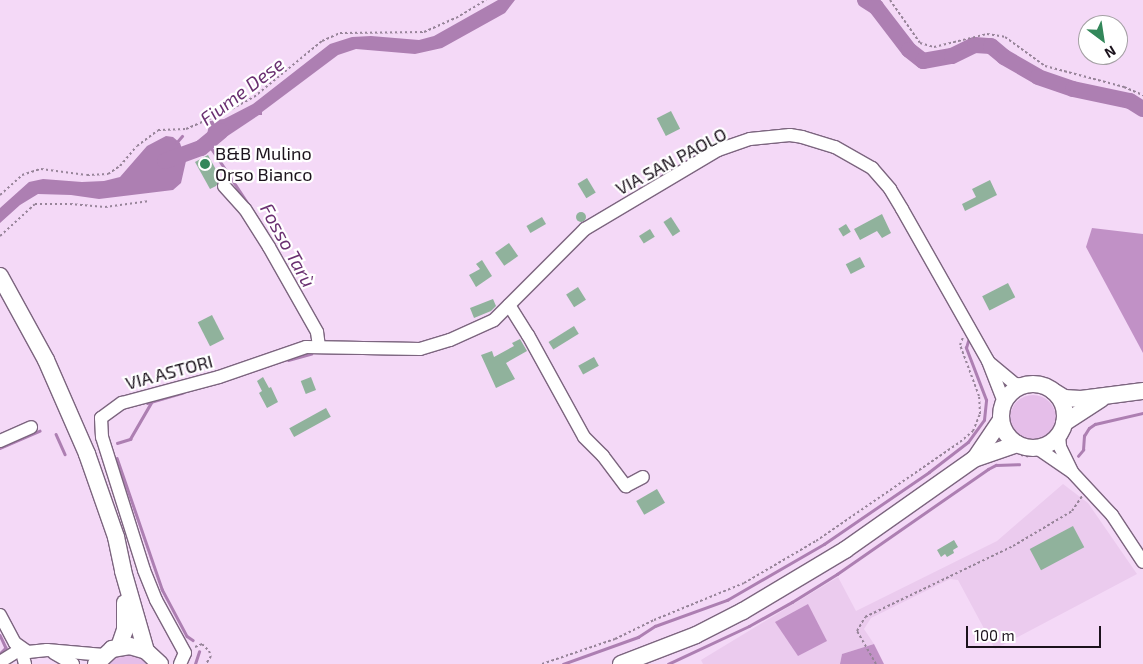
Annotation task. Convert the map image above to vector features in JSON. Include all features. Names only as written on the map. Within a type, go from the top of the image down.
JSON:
[{"type":"main road","points":[[0,276],[46,360],[84,446],[116,537],[123,570],[146,651]]},
{"type":"main road","points":[[621,664],[696,635],[791,583],[845,550],[974,459],[1001,420],[1004,402],[1018,388],[1035,384],[1051,390],[1064,398],[1105,396],[1143,390]]},
{"type":"main road","points":[[1051,390],[1062,404],[1061,429]]},
{"type":"main road","points":[[974,459],[1017,449],[1038,453],[1053,441],[1061,429],[1105,396]]},
{"type":"main road","points":[[1001,420],[1009,438],[1017,449]]},
{"type":"main road","points":[[119,647],[126,624],[123,570]]},
{"type":"main road","points":[[100,659],[119,647],[130,646],[146,651],[160,664]]},
{"type":"street","name":"VIA SAN PAOLO","points":[[450,340],[494,320],[585,229],[657,185],[718,150],[750,139],[790,135],[802,136],[834,147],[864,162],[890,188],[988,361],[1004,402]]},
{"type":"street","points":[[224,186],[245,210],[269,247],[317,332],[319,346]]},
{"type":"street","points":[[509,305],[528,335],[584,437],[604,456],[626,486],[643,477]]},
{"type":"street","name":"VIA ASTORI","points":[[182,658],[144,570],[102,437],[101,418],[122,403],[218,377],[289,352],[319,346],[420,349],[450,340]]},
{"type":"street","name":"VIA SAN PAOLO","points":[[988,361],[1015,384],[1027,385]]},
{"type":"street","points":[[0,441],[31,427]]},
{"type":"street","points":[[1061,429],[1060,447],[1072,472],[1112,515],[1143,562]]},
{"type":"street","points":[[1038,453],[1072,472]]},
{"type":"street","points":[[0,615],[20,649],[25,664]]},
{"type":"street","points":[[20,649],[28,652],[47,650],[100,659]]},
{"type":"street","points":[[0,662],[20,649]]},
{"type":"street","points":[[47,650],[73,664]]},
{"type":"path","points":[[0,195],[22,175],[41,169],[87,175],[108,174],[120,166],[137,146],[158,130],[186,129],[254,97],[322,41],[340,33],[424,32],[456,18],[486,0]]},
{"type":"path","points":[[890,0],[920,43],[934,47],[987,34],[1005,37],[1045,66],[1124,87],[1143,95]]},
{"type":"path","points":[[0,236],[35,204],[70,204],[104,207],[150,201]]},
{"type":"path","points":[[542,664],[616,639],[654,620],[744,583],[816,541],[960,442],[973,430],[980,414],[979,396],[960,345],[963,337],[972,333]]},
{"type":"path","points":[[1017,449],[1038,453]]},
{"type":"path","points":[[876,664],[857,631],[865,617],[1013,546],[1072,511],[1087,488]]},
{"type":"path","points":[[182,658],[202,644],[211,656],[206,664]]},
{"type":"shaded area","points":[[498,0],[515,0],[505,13],[442,48],[415,54],[356,49],[338,55],[262,112],[262,115],[259,115],[208,149],[205,143],[210,121],[224,119],[253,104],[330,44],[352,37],[371,36],[419,40],[434,36]]},
{"type":"shaded area","points":[[166,136],[173,137],[180,143],[186,161],[181,183],[173,190],[99,199],[71,195],[38,194],[20,205],[0,223],[0,208],[29,182],[43,179],[82,182],[104,181],[120,177],[147,146]]},
{"type":"shaded area","points":[[1092,228],[1143,234],[1143,353],[1086,247]]},
{"type":"shaded area","points":[[1033,395],[1046,399],[1052,405],[1056,418],[1052,431],[1046,437],[1033,441],[1020,437],[1014,431],[1010,418],[1014,405],[1020,399]]},
{"type":"shaded area","points":[[1063,484],[1088,503],[1137,574],[995,649],[958,580],[950,579],[871,618],[864,629],[874,644],[842,654],[840,664],[703,664],[701,660],[838,577],[856,611],[997,541]]},
{"type":"shaded area","points":[[808,604],[827,641],[798,656],[775,622]]},
{"type":"shaded area","points":[[874,644],[884,664],[840,664],[842,654]]},
{"type":"shaded area","points":[[128,649],[156,664],[99,664]]},
{"type":"building","points":[[671,111],[680,129],[666,136],[657,118]]},
{"type":"building","points":[[208,155],[221,179],[216,186],[210,189],[195,162]]},
{"type":"building","points":[[587,178],[596,193],[586,198],[578,184]]},
{"type":"building","points":[[990,180],[997,195],[965,211],[962,204],[976,197],[972,189]]},
{"type":"building","points":[[579,212],[583,212],[586,217],[585,221],[579,222],[576,219],[576,215]]},
{"type":"building","points":[[882,214],[891,233],[882,238],[877,231],[860,240],[854,229]]},
{"type":"building","points":[[542,217],[546,224],[530,233],[526,226]]},
{"type":"building","points":[[671,217],[680,231],[673,236],[663,222]]},
{"type":"building","points":[[846,224],[851,232],[843,236],[838,229]]},
{"type":"building","points":[[650,229],[655,237],[644,244],[639,236]]},
{"type":"building","points":[[509,243],[518,256],[504,266],[495,253]]},
{"type":"building","points":[[860,257],[865,267],[851,274],[846,264]]},
{"type":"building","points":[[482,260],[492,276],[476,287],[469,275],[480,269],[476,264]]},
{"type":"building","points":[[1008,283],[1015,297],[989,310],[982,296]]},
{"type":"building","points":[[578,287],[586,300],[574,307],[566,294]]},
{"type":"building","points":[[493,299],[496,306],[491,311],[474,318],[470,308]]},
{"type":"building","points":[[212,315],[224,339],[210,346],[198,322]]},
{"type":"building","points":[[574,326],[579,334],[553,350],[549,342]]},
{"type":"building","points":[[520,339],[527,351],[506,363],[515,379],[496,388],[481,355],[492,351],[494,357],[514,346],[512,343]]},
{"type":"building","points":[[594,357],[599,366],[583,374],[578,366]]},
{"type":"building","points":[[263,377],[269,388],[271,387],[278,402],[267,408],[259,393],[262,391],[257,381]]},
{"type":"building","points":[[311,377],[316,390],[306,394],[301,381]]},
{"type":"building","points":[[326,408],[331,417],[294,437],[289,428]]},
{"type":"building","points":[[657,489],[665,503],[644,515],[636,501]]},
{"type":"building","points":[[1073,526],[1084,547],[1041,570],[1030,549]]},
{"type":"building","points":[[954,540],[958,547],[953,550],[954,553],[947,557],[945,554],[941,557],[937,550]]},
{"type":"waterway","name":"Fiume Dese","points":[[865,0],[876,7],[909,50],[923,61],[952,56],[975,45],[991,46],[1004,57],[1038,77],[1073,89],[1130,101],[1143,109]]},
{"type":"waterway","name":"Fiume Dese","points":[[165,161],[201,148],[221,131]]},
{"type":"waterway","points":[[176,143],[182,136]]},
{"type":"waterway","name":"Fosso Tarù","points":[[210,146],[266,231]]},
{"type":"waterway","points":[[563,664],[638,637],[655,626],[727,600],[824,544],[929,472],[968,442],[984,420],[986,400],[966,348],[968,341]]},
{"type":"waterway","name":"Fosso Tarù","points":[[288,360],[311,354]]},
{"type":"waterway","name":"Fosso Tarù","points":[[147,403],[183,393]]},
{"type":"waterway","points":[[117,443],[130,439],[152,401]]},
{"type":"waterway","points":[[1078,456],[1083,450],[1084,436],[1089,428],[1095,424],[1143,413]]},
{"type":"waterway","name":"Fosso Tarù","points":[[0,448],[39,431]]},
{"type":"waterway","points":[[56,434],[65,454]]},
{"type":"waterway","points":[[117,458],[162,589],[187,636],[193,640]]},
{"type":"waterway","points":[[668,664],[749,626],[792,602],[837,574],[988,469],[996,465],[1019,464]]},
{"type":"waterway","name":"Fosso Tarù","points":[[0,635],[6,648],[0,654]]},
{"type":"waterway","points":[[195,664],[199,652]]},
{"type":"place","name":"B&B Mulino Orso Bianco","points":[[205,164]]}]
